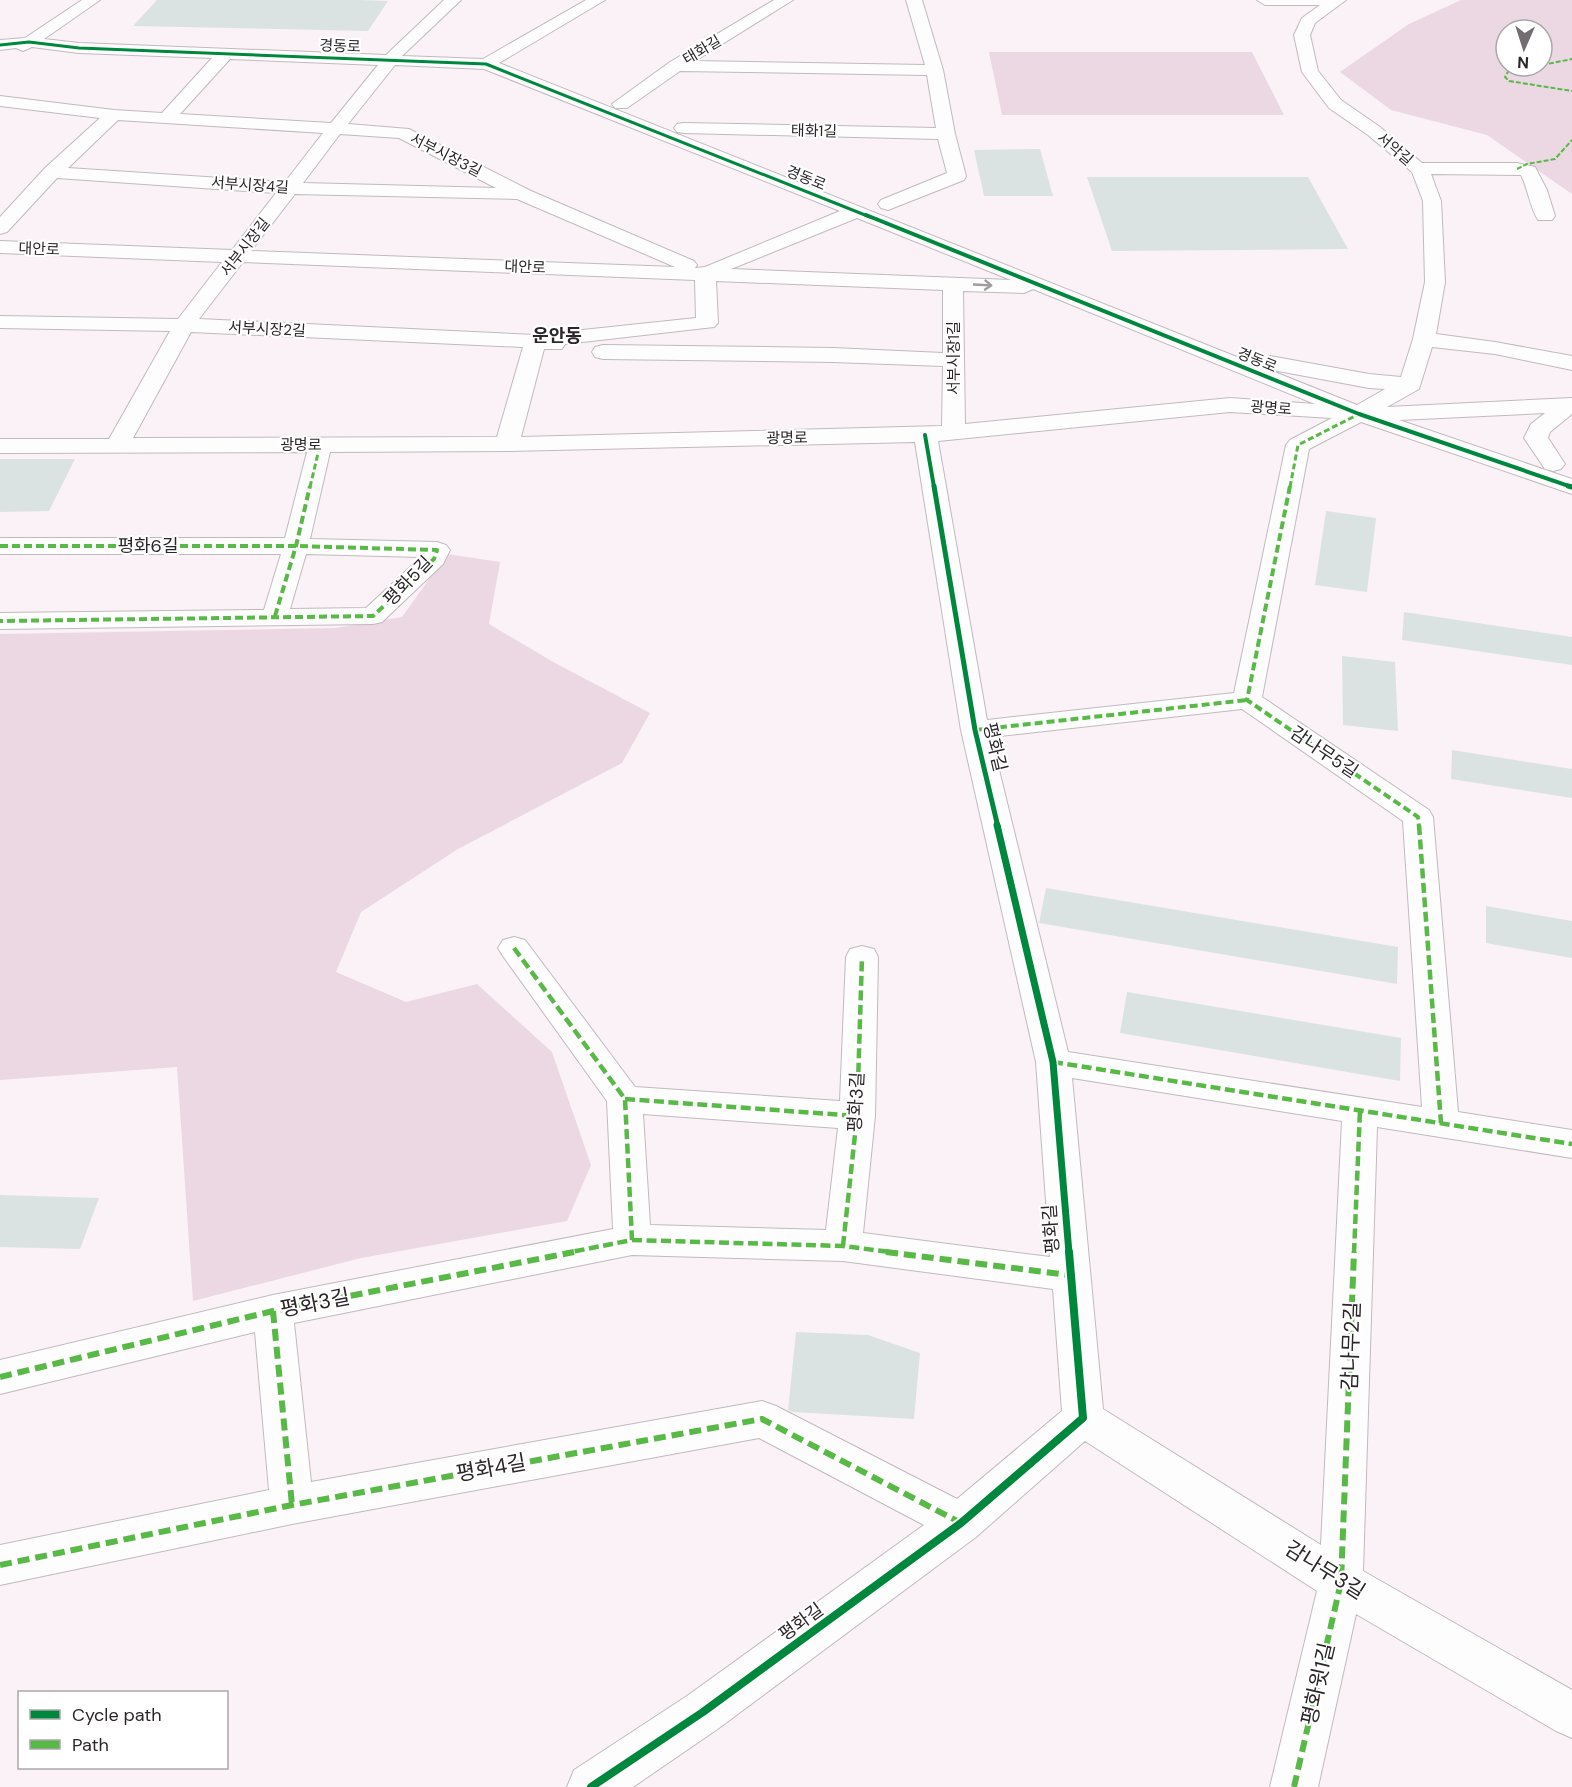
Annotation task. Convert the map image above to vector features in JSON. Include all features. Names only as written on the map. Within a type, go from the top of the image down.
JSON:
[{"type":"street","points":[[0,61],[92,0]]},
{"type":"street","name":"서부시장길","points":[[117,446],[184,326],[336,128],[394,57],[453,0]]},
{"type":"street","points":[[491,61],[597,0]]},
{"type":"street","name":"태화길","points":[[621,104],[676,66],[785,0]]},
{"type":"street","points":[[888,204],[957,177],[946,134],[935,70],[914,0]]},
{"type":"street","points":[[1265,0],[1337,1]]},
{"type":"street","name":"서악길","points":[[1337,1],[1308,21],[1302,35],[1310,72],[1335,104],[1374,131],[1419,168],[1432,201],[1435,282],[1424,339],[1410,383]]},
{"type":"street","name":"경동로","points":[[0,38],[491,61],[621,104],[888,204],[1270,363],[1366,409]]},
{"type":"street","name":"경동로","points":[[0,45],[34,39],[79,48],[225,54],[394,57]]},
{"type":"street","points":[[167,118],[225,54]]},
{"type":"street","name":"경동로","points":[[491,61],[1050,288],[1572,487]]},
{"type":"street","points":[[676,66],[935,70]]},
{"type":"street","name":"서부시장3길","points":[[0,101],[114,115],[403,133],[524,195],[705,273]]},
{"type":"street","points":[[0,228],[51,172],[114,115]]},
{"type":"street","name":"태화1길","points":[[682,128],[946,134]]},
{"type":"street","points":[[1419,168],[1528,171],[1538,190],[1545,216]]},
{"type":"street","name":"서부시장4길","points":[[51,172],[291,188],[524,195]]},
{"type":"street","points":[[705,273],[857,211]]},
{"type":"street","points":[[925,282],[944,275],[950,268],[947,247]]},
{"type":"street","name":"대안로","points":[[0,248],[705,273],[1050,288]]},
{"type":"street","name":"서부시장2길","points":[[0,322],[184,326],[535,341],[707,323],[705,273]]},
{"type":"street","name":"서부시장1길","points":[[940,433],[954,360],[953,283]]},
{"type":"street","points":[[1424,339],[1495,348],[1572,363]]},
{"type":"street","points":[[507,444],[535,341],[600,351],[833,355],[954,360]]},
{"type":"street","points":[[1270,363],[1369,381],[1410,383],[1421,391],[1566,406]]},
{"type":"street","points":[[975,730],[1247,699],[1298,445],[1410,383]]},
{"type":"street","name":"광명로","points":[[0,446],[507,444],[940,433],[1230,405],[1366,409],[1404,415],[1566,406]]},
{"type":"street","points":[[1562,467],[1536,438],[1539,429],[1566,406]]},
{"type":"street","points":[[1404,415],[1562,467]]},
{"type":"street","name":"평화길","points":[[591,1787],[703,1712],[961,1523],[1083,1418],[1053,1062],[975,730],[940,433]]},
{"type":"street","points":[[275,616],[296,546],[320,445]]},
{"type":"street","name":"평화6길","points":[[0,546],[296,546]]},
{"type":"street","name":"평화5길","points":[[0,621],[374,616],[434,559],[437,550],[296,546]]},
{"type":"street","name":"감나무5길","points":[[1247,699],[1418,817],[1441,1123]]},
{"type":"street","points":[[514,948],[625,1099],[632,1240]]},
{"type":"street","name":"평화3길","points":[[843,1246],[857,1116],[862,957]]},
{"type":"street","points":[[1053,1062],[1572,1144]]},
{"type":"street","points":[[625,1099],[857,1116]]},
{"type":"street","name":"감나무2길","points":[[1341,1582],[1360,1110]]},
{"type":"street","name":"평화3길","points":[[0,1377],[273,1311],[632,1240],[843,1246],[1070,1275]]},
{"type":"street","points":[[273,1311],[292,1505]]},
{"type":"street","name":"감나무3길","points":[[1083,1418],[1341,1582],[1572,1715]]},
{"type":"street","name":"평화4길","points":[[0,1565],[292,1505],[762,1419],[961,1523]]},
{"type":"street","name":"평화윗1길","points":[[1294,1787],[1341,1582]]},
{"type":"shaded area","points":[[1461,0],[1572,0],[1572,194],[1487,135],[1391,110],[1340,72],[1409,24]]},
{"type":"shaded area","points":[[989,52],[1252,52],[1284,115],[1002,115]]},
{"type":"shaded area","points":[[447,554],[500,562],[489,624],[555,663],[650,713],[622,763],[458,849],[361,912],[336,972],[406,1002],[477,984],[552,1052],[591,1165],[567,1221],[361,1258],[193,1301],[177,1067],[0,1080],[0,634],[336,628],[402,617]]},
{"type":"building","points":[[157,0],[388,1],[368,31],[133,26]]},
{"type":"building","points":[[1040,149],[1053,196],[984,196],[974,150]]},
{"type":"building","points":[[1087,177],[1308,177],[1348,249],[1112,251]]},
{"type":"building","points":[[0,459],[75,459],[49,511],[0,512]]},
{"type":"building","points":[[1326,511],[1376,518],[1367,592],[1315,585]]},
{"type":"building","points":[[1404,612],[1572,637],[1572,665],[1402,640]]},
{"type":"building","points":[[1342,656],[1395,662],[1398,731],[1343,725]]},
{"type":"building","points":[[1452,750],[1572,769],[1572,798],[1451,779]]},
{"type":"building","points":[[1046,888],[1398,947],[1397,984],[1039,923]]},
{"type":"building","points":[[1486,906],[1572,921],[1572,958],[1486,943]]},
{"type":"building","points":[[1127,992],[1401,1038],[1400,1081],[1120,1033]]},
{"type":"building","points":[[0,1195],[99,1198],[80,1249],[0,1247]]},
{"type":"building","points":[[796,1332],[868,1335],[920,1353],[914,1419],[788,1410]]},
{"type":"marked path","points":[[1554,63],[1572,59]]},
{"type":"marked path","points":[[1506,78],[1509,81],[1572,91]]},
{"type":"marked path","points":[[1517,169],[1527,164],[1555,159],[1572,140]]},
{"type":"marked path","points":[[1359,414],[1298,445],[1247,700],[1418,817],[1441,1123]]},
{"type":"marked path","points":[[275,616],[296,546],[320,445]]},
{"type":"marked path","points":[[0,546],[296,546],[437,550],[434,559],[373,616],[0,621]]},
{"type":"marked path","points":[[975,730],[1247,700]]},
{"type":"marked path","points":[[0,1377],[273,1311],[632,1240],[625,1099],[514,948]]},
{"type":"marked path","points":[[843,1246],[857,1116],[862,957]]},
{"type":"marked path","points":[[1053,1062],[1572,1144]]},
{"type":"marked path","points":[[625,1099],[857,1116]]},
{"type":"marked path","points":[[1294,1787],[1341,1582],[1360,1110]]},
{"type":"marked path","points":[[632,1240],[843,1246],[1069,1275]]},
{"type":"marked path","points":[[273,1311],[292,1505]]},
{"type":"marked path","points":[[0,1565],[292,1505],[762,1419],[961,1523]]},
{"type":"cycle path","points":[[0,45],[29,42],[79,48],[486,64],[1359,414],[1572,487]]},
{"type":"cycle path","points":[[591,1787],[703,1712],[961,1523],[1083,1418],[1053,1062],[975,730],[925,435]]},
{"type":"district","name":"운안동","points":[[557,336]]}]
